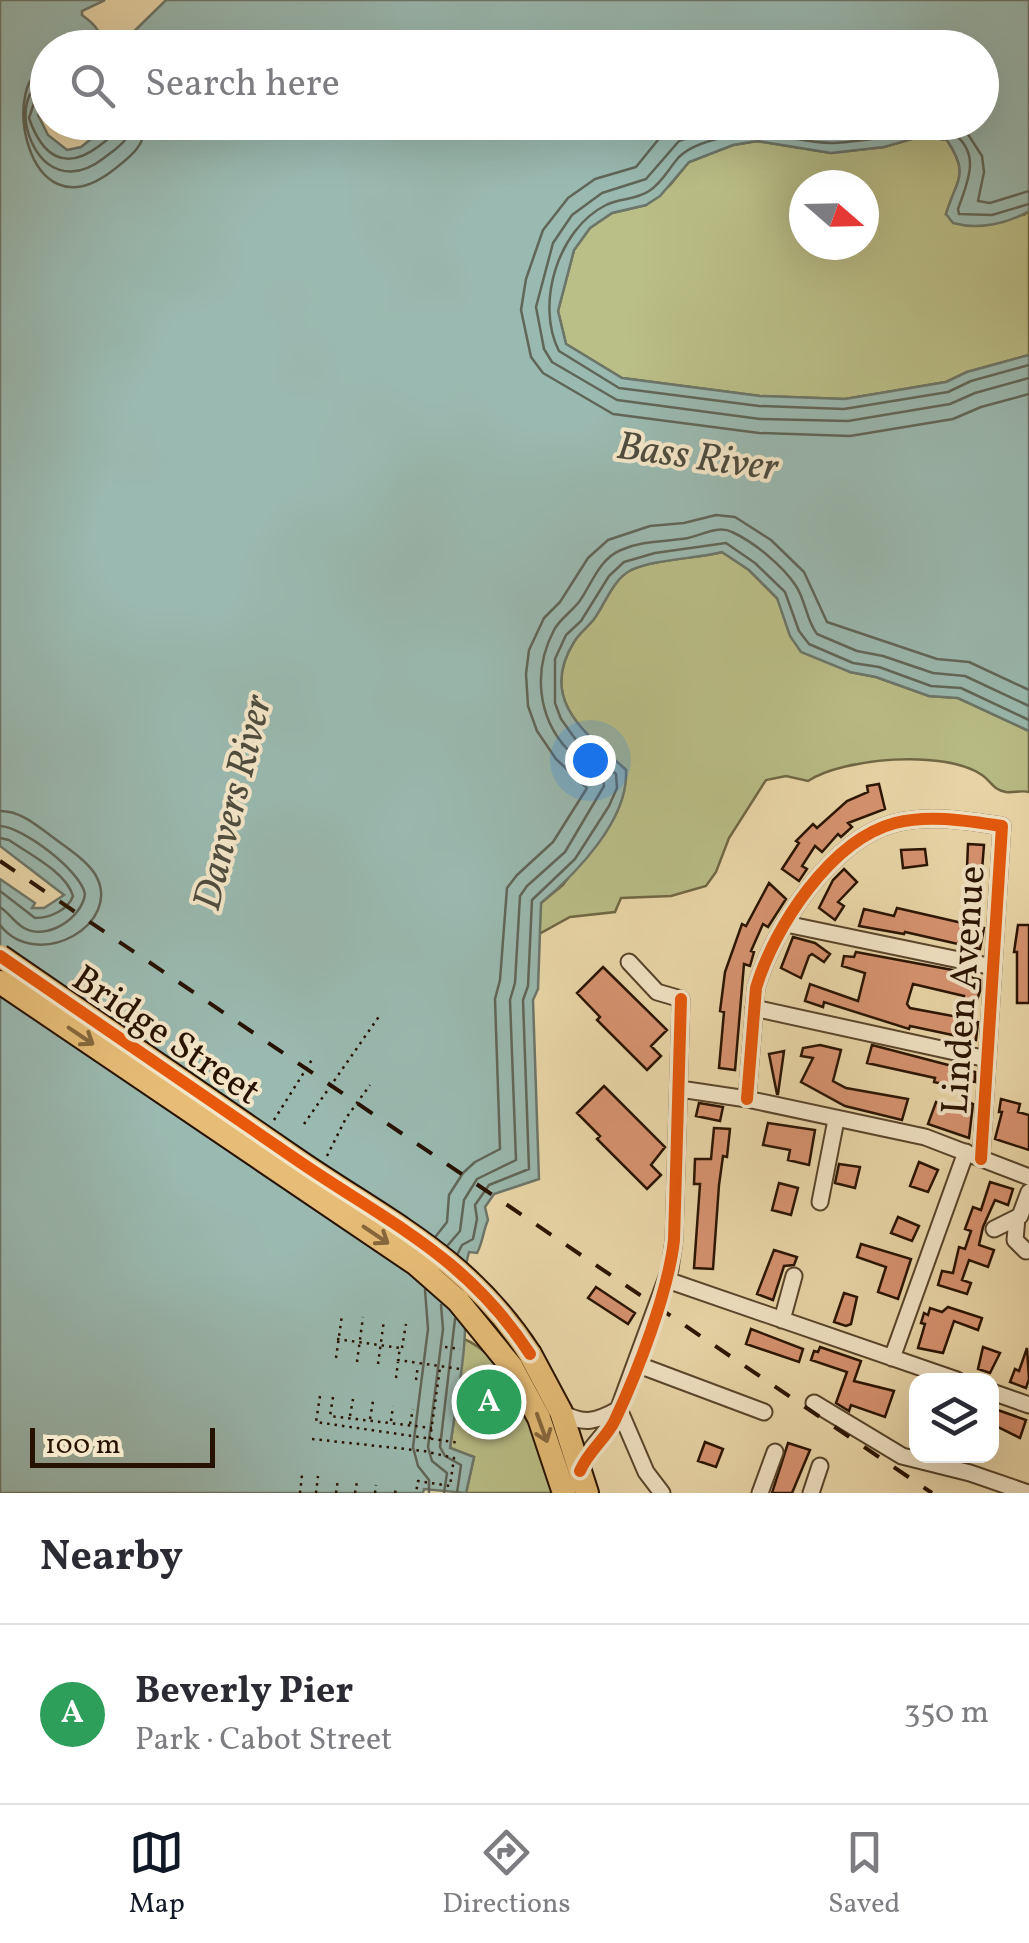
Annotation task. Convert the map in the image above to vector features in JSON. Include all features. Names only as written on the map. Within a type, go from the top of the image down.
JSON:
[{"type":"highway","name":"Bridge Street","points":[[0,956],[306,1168]]},
{"type":"highway","name":"Bridge Street","points":[[0,982],[306,1168]]},
{"type":"highway","points":[[306,1168],[442,1255],[490,1301],[521,1360],[561,1412],[584,1482]]},
{"type":"highway","points":[[521,1360],[564,1493]]},
{"type":"street","name":"Linden Avenue","points":[[786,924],[831,864],[878,829],[934,819],[1002,826],[988,1059],[973,1156],[892,1358]]},
{"type":"street","points":[[747,1099],[761,970],[786,924],[993,967]]},
{"type":"street","points":[[584,1482],[592,1448],[608,1431],[636,1364],[667,1280],[674,1240],[681,1000],[657,992],[629,962]]},
{"type":"street","points":[[754,1008],[988,1059]]},
{"type":"street","points":[[680,1089],[747,1099],[925,1137],[1029,1176]]},
{"type":"street","points":[[820,1202],[836,1120]]},
{"type":"street","points":[[1026,1251],[1016,1240],[1017,1218],[1029,1192]]},
{"type":"street","points":[[994,1229],[1017,1218]]},
{"type":"street","points":[[782,1320],[794,1276]]},
{"type":"street","points":[[667,1280],[936,1373]]},
{"type":"street","points":[[636,1364],[764,1412]]},
{"type":"street","points":[[999,1394],[1029,1405]]},
{"type":"street","points":[[814,1403],[902,1456],[1028,1493]]},
{"type":"street","points":[[561,1412],[583,1422],[602,1419],[619,1409]]},
{"type":"street","points":[[619,1409],[646,1472],[662,1493]]},
{"type":"street","points":[[760,1493],[775,1452]]},
{"type":"street","points":[[811,1493],[820,1466]]},
{"type":"path","points":[[304,1124],[380,1015]]},
{"type":"path","points":[[273,1122],[313,1058]]},
{"type":"path","points":[[306,1168],[370,1085]]},
{"type":"path","points":[[336,1358],[342,1315]]},
{"type":"path","points":[[358,1362],[364,1317]]},
{"type":"path","points":[[378,1364],[384,1320]]},
{"type":"path","points":[[396,1378],[406,1324]]},
{"type":"path","points":[[338,1339],[400,1348]]},
{"type":"path","points":[[445,1347],[460,1349]]},
{"type":"path","points":[[398,1360],[460,1369]]},
{"type":"path","points":[[416,1380],[418,1363]]},
{"type":"path","points":[[430,1438],[440,1366]]},
{"type":"path","points":[[320,1396],[316,1422],[460,1442]]},
{"type":"path","points":[[333,1397],[330,1416],[432,1428]]},
{"type":"path","points":[[350,1418],[353,1399]]},
{"type":"path","points":[[370,1420],[373,1401]]},
{"type":"path","points":[[390,1423],[392,1406]]},
{"type":"path","points":[[410,1425],[412,1409]]},
{"type":"path","points":[[312,1438],[454,1458],[450,1486],[418,1481],[416,1493]]},
{"type":"path","points":[[300,1493],[302,1475]]},
{"type":"path","points":[[316,1493],[318,1476]]},
{"type":"path","points":[[336,1493],[338,1479]]},
{"type":"path","points":[[355,1493],[357,1482]]},
{"type":"path","points":[[375,1493],[376,1485]]},
{"type":"green space","points":[[908,140],[947,140],[960,169],[946,214],[1024,215],[1029,211],[1029,355],[967,372],[946,382],[845,399],[760,396],[622,378],[566,344],[558,311],[574,250],[590,228],[612,213],[646,205],[689,162],[733,145],[757,141],[831,153]]},
{"type":"green space","points":[[722,552],[749,570],[850,672],[929,696],[958,698],[1029,731],[1029,792],[1002,791],[965,767],[920,759],[868,762],[808,781],[786,776],[766,780],[729,838],[706,886],[671,896],[621,898],[615,912],[570,917],[539,934],[541,903],[563,885],[617,812],[626,770],[583,730],[564,699],[564,663],[574,642],[614,586],[631,570]]},
{"type":"green space","points":[[464,1339],[498,1365],[512,1384],[534,1428],[558,1493],[466,1493],[474,1457],[450,1448]]},
{"type":"water","points":[[0,0],[105,0],[82,11],[97,30],[30,30],[30,140],[54,140],[67,150],[90,140],[908,140],[831,153],[757,141],[733,145],[689,162],[660,196],[646,205],[612,213],[590,228],[574,250],[558,311],[566,344],[622,378],[760,396],[845,399],[946,382],[967,372],[1029,355],[1029,731],[958,698],[929,696],[801,652],[790,636],[777,598],[749,570],[722,552],[641,566],[625,574],[614,586],[574,642],[564,663],[561,682],[564,699],[583,730],[626,770],[625,789],[598,844],[541,903],[538,989],[533,1000],[539,1179],[494,1194],[485,1207],[488,1220],[479,1249],[477,1253],[469,1252],[464,1345],[450,1448],[474,1457],[466,1493],[424,1489],[423,1493],[0,1493],[0,879],[35,903],[32,908],[44,908],[64,895],[0,846]]},
{"type":"water","points":[[166,0],[1029,0],[1029,211],[992,224],[953,223],[946,214],[959,177],[947,140],[999,140],[999,30],[135,30]]},
{"type":"building","points":[[879,784],[885,809],[848,823],[852,827],[841,837],[838,834],[822,852],[815,846],[802,866],[807,869],[799,881],[782,869],[799,843],[796,841],[813,824],[817,828],[847,801],[868,792],[867,786]]},
{"type":"building","points":[[968,844],[984,845],[980,895],[966,893]]},
{"type":"building","points":[[925,849],[927,865],[903,868],[901,850]]},
{"type":"building","points":[[844,869],[857,882],[838,902],[844,906],[835,920],[819,908],[833,880]]},
{"type":"building","points":[[769,883],[786,899],[768,927],[763,924],[751,951],[754,952],[750,966],[744,964],[735,1070],[719,1068],[725,972],[742,924],[746,926]]},
{"type":"building","points":[[897,908],[984,928],[980,949],[859,926],[864,909],[894,916]]},
{"type":"building","points":[[1018,925],[1029,925],[1029,1003],[1017,1003],[1014,952]]},
{"type":"building","points":[[793,937],[815,943],[830,954],[824,962],[809,956],[801,978],[781,968]]},
{"type":"building","points":[[856,952],[958,971],[980,980],[970,1021],[978,1022],[976,1040],[910,1026],[909,1029],[824,1002],[823,1007],[805,1001],[810,984],[858,1001],[865,973],[842,966],[844,956],[854,957]],"holes":[[[913,984],[964,996],[958,1017],[910,1008],[907,1004]]]},
{"type":"building","points":[[603,967],[667,1030],[651,1046],[661,1056],[647,1070],[597,1020],[600,1017],[577,993]]},
{"type":"building","points":[[820,1045],[841,1050],[833,1081],[846,1088],[908,1099],[902,1120],[845,1106],[801,1082],[813,1058],[801,1056],[803,1048]]},
{"type":"building","points":[[872,1045],[975,1072],[975,1082],[964,1081],[963,1088],[867,1063]]},
{"type":"building","points":[[784,1051],[778,1094],[777,1094],[769,1054]]},
{"type":"building","points":[[604,1086],[665,1147],[651,1165],[661,1175],[647,1189],[577,1113]]},
{"type":"building","points":[[1001,1099],[1020,1104],[1018,1112],[1029,1115],[1029,1150],[995,1139]]},
{"type":"building","points":[[964,1100],[973,1104],[969,1138],[928,1124],[936,1102],[961,1109]]},
{"type":"building","points":[[699,1103],[723,1107],[720,1121],[696,1116]]},
{"type":"building","points":[[768,1123],[815,1130],[809,1165],[788,1160],[790,1150],[763,1145]]},
{"type":"building","points":[[714,1128],[730,1129],[719,1185],[713,1269],[694,1268],[700,1184],[694,1184],[695,1159],[711,1159]]},
{"type":"building","points":[[919,1162],[938,1170],[928,1192],[910,1186]]},
{"type":"building","points":[[839,1164],[860,1167],[855,1188],[835,1183]]},
{"type":"building","points":[[990,1182],[1013,1189],[1008,1205],[995,1200],[983,1227],[979,1245],[994,1250],[988,1267],[969,1260],[962,1280],[971,1283],[967,1294],[938,1285],[942,1271],[953,1273],[959,1247],[965,1249],[971,1231],[965,1229],[973,1207],[981,1210]]},
{"type":"building","points":[[779,1183],[798,1188],[791,1215],[772,1210]]},
{"type":"building","points":[[898,1217],[919,1226],[912,1241],[891,1233]]},
{"type":"building","points":[[861,1244],[911,1259],[898,1299],[878,1292],[886,1267],[857,1257]]},
{"type":"building","points":[[774,1250],[797,1257],[794,1265],[784,1266],[773,1300],[757,1294]]},
{"type":"building","points":[[596,1287],[635,1313],[628,1324],[588,1298]]},
{"type":"building","points":[[844,1293],[857,1297],[851,1324],[846,1326],[834,1322]]},
{"type":"building","points":[[948,1307],[982,1318],[978,1330],[954,1321],[943,1353],[918,1348],[924,1313],[928,1315],[930,1308],[942,1312]]},
{"type":"building","points":[[751,1329],[803,1349],[799,1362],[746,1344]]},
{"type":"building","points":[[820,1347],[861,1361],[854,1381],[894,1391],[885,1417],[851,1405],[849,1411],[836,1403],[847,1372],[811,1360]]},
{"type":"building","points":[[983,1347],[1000,1353],[990,1373],[978,1369]]},
{"type":"building","points":[[1027,1348],[1026,1388],[1010,1382],[1015,1369],[1019,1371]]},
{"type":"building","points":[[465,1406],[491,1410],[489,1429],[462,1426]]},
{"type":"building","points":[[999,1410],[1026,1420],[1020,1438],[999,1428]]},
{"type":"building","points":[[705,1442],[723,1449],[716,1467],[698,1461]]},
{"type":"building","points":[[788,1443],[810,1450],[792,1493],[772,1493]]},
{"type":"railway","points":[[0,861],[932,1493]]},
{"type":"cycle path","points":[[747,1099],[756,988],[791,913],[828,867],[871,832],[895,823],[935,819],[1002,826],[981,1159]]},
{"type":"cycle path","points":[[0,956],[424,1244],[480,1292],[530,1354]]},
{"type":"cycle path","points":[[580,1471],[611,1427],[624,1400],[651,1332],[671,1261],[681,999]]},
{"type":"place","name":"Beverly Pier","points":[[489,1402]]},
{"type":"water label","name":"Bass River","points":[[698,455]]},
{"type":"water label","name":"Danvers River","points":[[231,802]]}]
